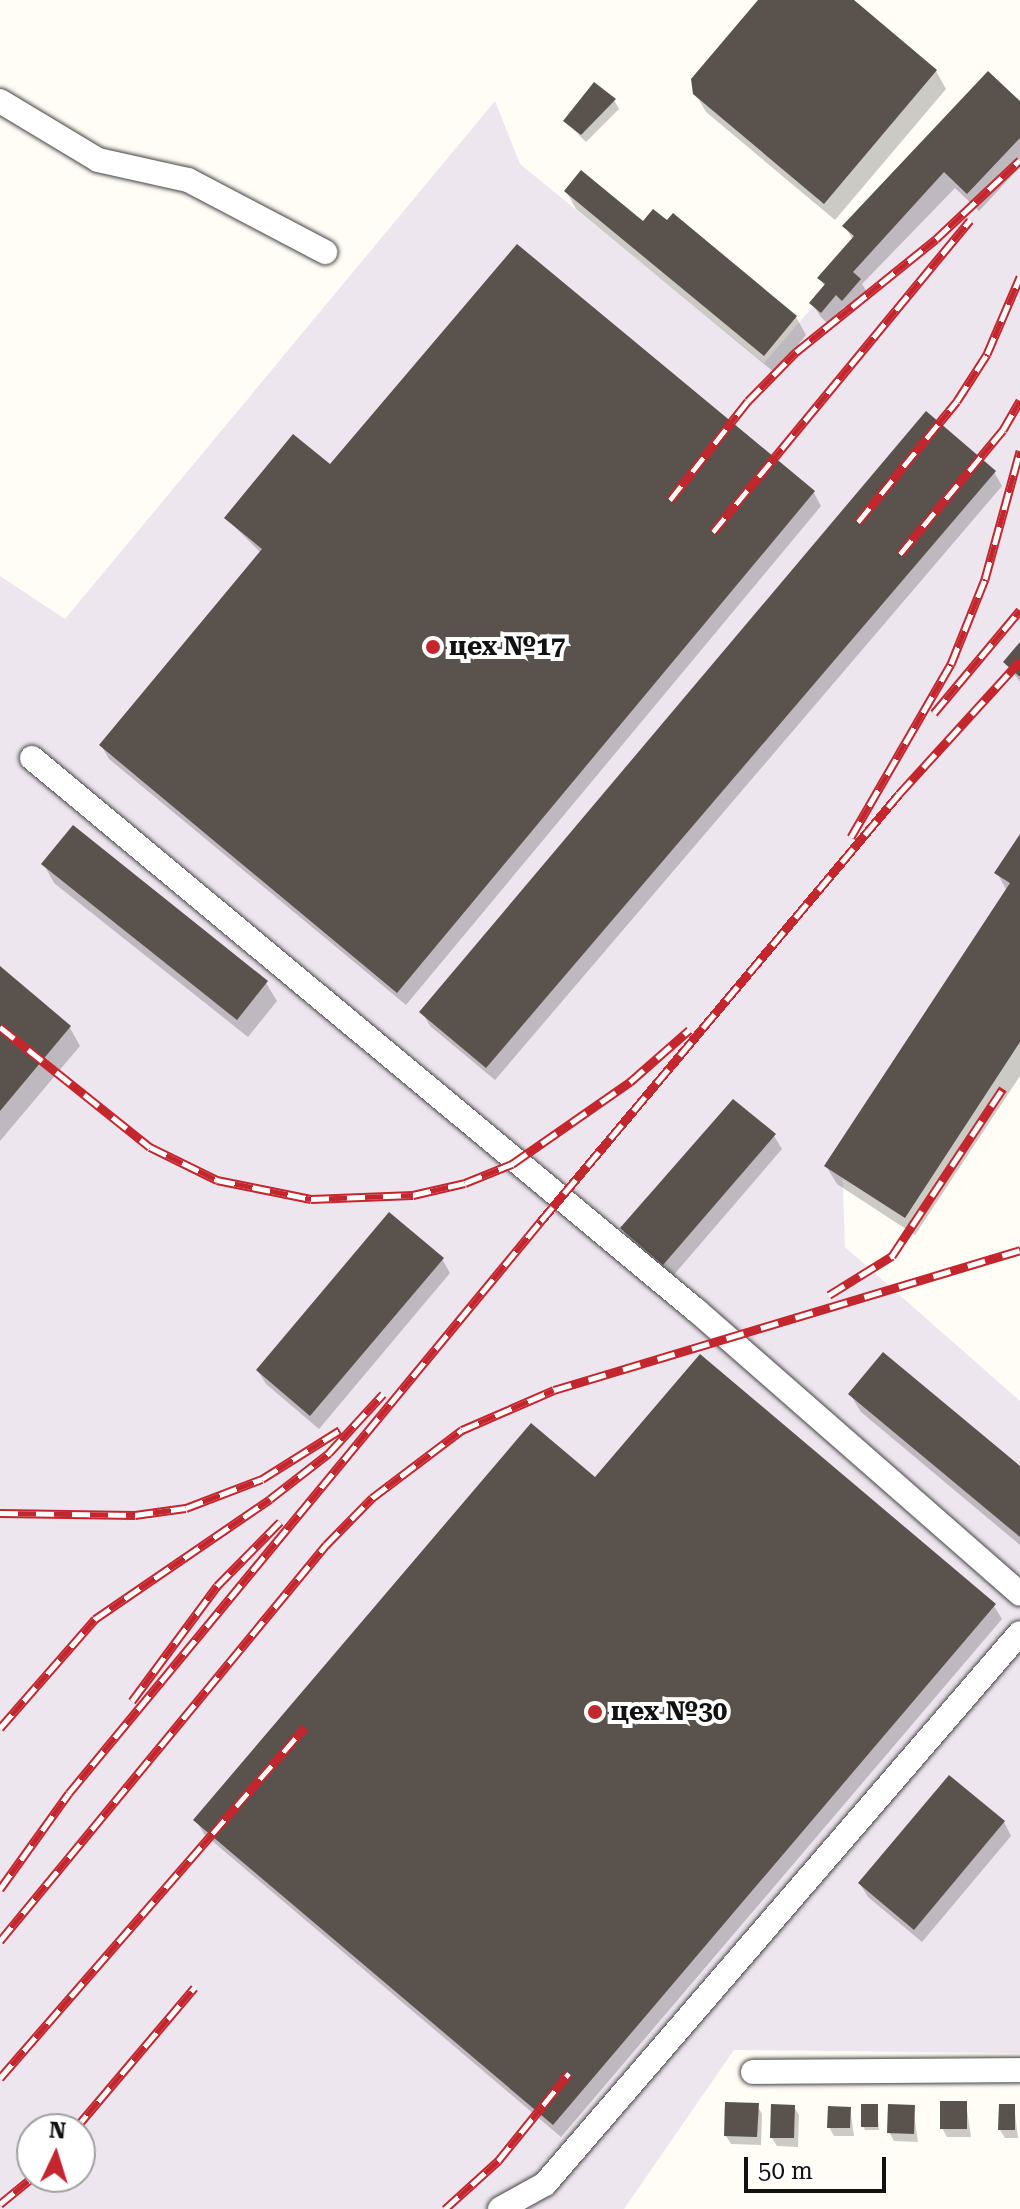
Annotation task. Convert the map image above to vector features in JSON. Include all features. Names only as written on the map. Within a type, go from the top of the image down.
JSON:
[{"type":"street","points":[[0,101],[98,160],[188,180],[325,252]]},
{"type":"street","points":[[32,758],[697,1311],[1020,1594]]},
{"type":"street","points":[[500,2209],[545,2184],[1020,1633]]},
{"type":"street","points":[[753,2072],[1020,2070]]},
{"type":"shaded area","points":[[495,101],[520,164],[764,363],[939,161],[1020,128],[1020,901],[842,1164],[845,1247],[1020,1401],[1020,2053],[734,2050],[624,2209],[0,2209],[0,576],[65,619]]},
{"type":"building","points":[[758,0],[854,0],[937,70],[824,204],[693,94],[691,79]]},
{"type":"building","points":[[988,71],[1020,101],[1020,138],[967,194],[944,172],[853,272],[861,279],[842,301],[836,295],[821,313],[809,303],[825,284],[817,278],[854,236],[842,226]]},
{"type":"building","points":[[594,82],[616,99],[581,135],[563,121]]},
{"type":"building","points":[[581,170],[643,221],[653,209],[667,220],[673,213],[797,316],[764,356],[564,191]]},
{"type":"building","name":"цех №17","points":[[517,244],[815,491],[397,993],[99,745],[262,549],[224,518],[293,434],[330,464]]},
{"type":"building","points":[[926,411],[996,471],[486,1068],[419,1012]]},
{"type":"building","points":[[1020,642],[1020,677],[1003,662]]},
{"type":"building","points":[[73,825],[268,981],[237,1020],[41,864]]},
{"type":"building","points":[[1020,834],[1020,1042],[905,1218],[824,1166],[1010,883],[994,873]]},
{"type":"building","points":[[0,966],[71,1026],[0,1111]]},
{"type":"building","points":[[733,1099],[776,1134],[663,1265],[620,1228]]},
{"type":"building","points":[[389,1212],[444,1258],[310,1416],[256,1370]]},
{"type":"building","points":[[883,1352],[1020,1466],[1020,1537],[848,1394]]},
{"type":"building","name":"цех №30","points":[[700,1354],[996,1604],[553,2125],[193,1820],[531,1423],[595,1477]]},
{"type":"building","points":[[949,1775],[1005,1821],[914,1930],[858,1883]]},
{"type":"building","points":[[940,2101],[967,2101],[967,2129],[940,2129]]},
{"type":"building","points":[[725,2102],[759,2103],[757,2137],[724,2136]]},
{"type":"building","points":[[771,2104],[795,2105],[794,2138],[770,2138]]},
{"type":"building","points":[[861,2104],[878,2104],[878,2127],[861,2127]]},
{"type":"building","points":[[888,2104],[915,2105],[914,2134],[887,2133]]},
{"type":"building","points":[[999,2104],[1015,2104],[1015,2130],[998,2130]]},
{"type":"building","points":[[828,2106],[851,2107],[850,2128],[827,2128]]},
{"type":"railway","points":[[670,500],[748,401],[796,352],[936,239],[1020,160]]},
{"type":"railway","points":[[713,532],[970,220]]},
{"type":"railway","points":[[858,522],[957,401],[987,354],[1020,277]]},
{"type":"railway","points":[[900,554],[1003,430],[1020,400]]},
{"type":"railway","points":[[851,837],[951,664],[985,579],[1020,451]]},
{"type":"railway","points":[[934,713],[1020,610]]},
{"type":"railway","points":[[0,1889],[69,1793],[541,1221],[899,794],[1020,661]]},
{"type":"railway","points":[[0,1027],[150,1147],[217,1180],[311,1199],[413,1195],[465,1183],[512,1164],[630,1082],[689,1030]]},
{"type":"railway","points":[[829,1295],[892,1256],[1003,1088]]},
{"type":"railway","points":[[0,1941],[326,1545],[372,1498],[462,1430],[554,1390],[1020,1250]]},
{"type":"railway","points":[[0,1728],[95,1619],[270,1499],[329,1453],[383,1394]]},
{"type":"railway","points":[[0,1513],[135,1515],[186,1508],[262,1479],[340,1430]]},
{"type":"railway","points":[[132,1701],[217,1586],[280,1522]]},
{"type":"railway","points":[[0,2078],[305,1727]]},
{"type":"railway","points":[[89,2113],[194,1988]]},
{"type":"railway","points":[[445,2209],[498,2161],[569,2073]]},
{"type":"railway","points":[[0,2204],[16,2191]]},
{"type":"place","name":"цех №17","points":[[433,647]]},
{"type":"place","name":"цех №30","points":[[595,1712]]}]
